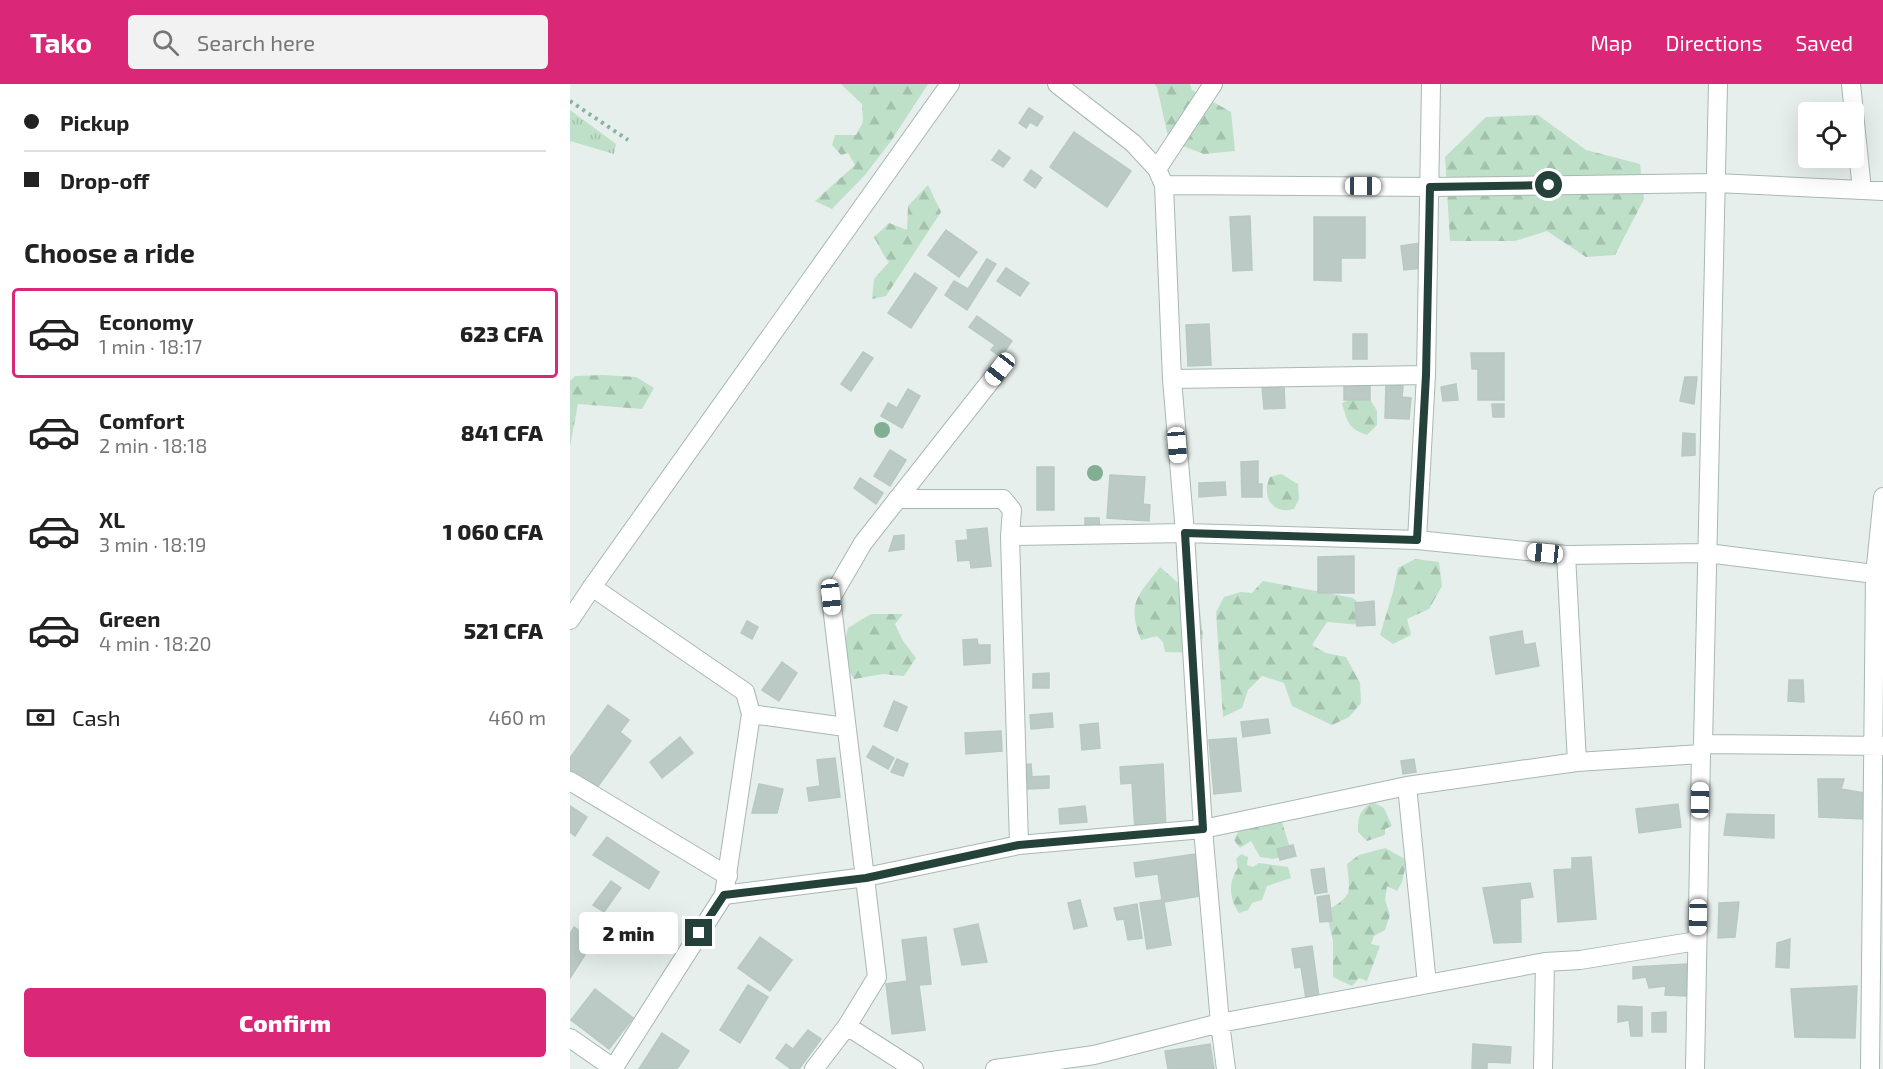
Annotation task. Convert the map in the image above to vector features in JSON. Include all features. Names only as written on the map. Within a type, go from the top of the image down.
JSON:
[{"type":"street","points":[[570,620],[950,84]]},
{"type":"street","points":[[1057,84],[1133,143],[1160,177],[1430,187],[1716,183],[1883,192]]},
{"type":"street","points":[[1213,84],[1160,177],[1203,829],[1226,1069]]},
{"type":"street","points":[[1417,540],[1426,375],[1431,84]]},
{"type":"street","points":[[1695,1069],[1718,84]]},
{"type":"street","points":[[1851,84],[1862,190]]},
{"type":"street","points":[[814,1069],[847,1026],[877,978],[831,597],[863,543],[1000,369]]},
{"type":"street","points":[[1172,379],[1426,375]]},
{"type":"street","points":[[1870,1069],[1878,746],[1879,575],[1883,497]]},
{"type":"street","points":[[897,499],[1003,499],[1012,510],[1019,845]]},
{"type":"street","points":[[1011,537],[1185,533],[1417,540],[1566,555],[1707,553],[1879,575]]},
{"type":"street","points":[[1566,555],[1577,762]]},
{"type":"street","points":[[570,1038],[613,1069],[724,895],[751,714],[744,692],[592,587]]},
{"type":"street","points":[[751,714],[845,727]]},
{"type":"street","points":[[724,895],[866,878],[1019,845],[1203,829],[1407,786],[1577,762],[1702,749],[1878,746]]},
{"type":"street","points":[[570,781],[728,876]]},
{"type":"street","points":[[1407,786],[1427,984]]},
{"type":"street","points":[[994,1069],[1094,1062],[1220,1023],[1545,962],[1580,960],[1697,941]]},
{"type":"street","points":[[1543,1069],[1545,962]]},
{"type":"street","points":[[847,1026],[914,1069]]},
{"type":"path","points":[[570,101],[628,140]]},
{"type":"green space","points":[[841,84],[928,84],[891,141],[865,175],[832,209],[815,201],[855,165],[848,153],[841,155],[832,145],[835,135],[856,135],[863,122],[862,104]]},
{"type":"green space","points":[[1154,84],[1190,84],[1192,90],[1231,112],[1235,151],[1204,154],[1169,141],[1157,87]]},
{"type":"green space","points":[[570,110],[616,144],[614,154],[570,141]]},
{"type":"green space","points":[[1538,115],[1586,150],[1640,164],[1644,199],[1615,255],[1586,257],[1547,231],[1515,241],[1450,241],[1445,157],[1486,117]]},
{"type":"green space","points":[[928,185],[941,212],[886,296],[872,299],[874,279],[889,262],[874,237],[889,223],[907,230],[908,206]]},
{"type":"green space","points":[[575,376],[636,377],[654,388],[642,409],[578,404],[570,446],[570,381]]},
{"type":"green space","points":[[1354,398],[1370,399],[1377,411],[1377,425],[1367,435],[1352,427],[1345,415],[1342,403]]},
{"type":"green space","points":[[1281,474],[1298,484],[1299,499],[1294,509],[1274,507],[1268,497],[1270,477]]},
{"type":"green space","points":[[1415,559],[1439,562],[1442,586],[1429,609],[1407,619],[1411,635],[1393,644],[1380,635],[1398,568]]},
{"type":"green space","points":[[1160,567],[1199,601],[1203,637],[1197,653],[1165,652],[1163,642],[1157,636],[1141,640],[1135,616],[1137,600]]},
{"type":"green space","points":[[1263,581],[1353,598],[1366,609],[1360,625],[1327,622],[1312,645],[1326,653],[1346,657],[1360,683],[1361,703],[1349,717],[1332,725],[1292,706],[1284,683],[1262,676],[1248,690],[1242,708],[1223,717],[1216,612],[1224,597],[1241,592],[1252,593]]},
{"type":"green space","points":[[871,614],[903,614],[895,624],[903,641],[916,658],[904,676],[883,674],[854,679],[841,657],[848,628]]},
{"type":"green space","points":[[1373,802],[1384,808],[1392,826],[1385,829],[1385,835],[1367,841],[1358,832],[1358,822],[1362,811]]},
{"type":"green space","points":[[1272,814],[1282,822],[1290,848],[1286,856],[1273,859],[1260,857],[1251,841],[1240,848],[1234,840],[1243,821]]},
{"type":"green space","points":[[1385,848],[1407,860],[1402,882],[1397,891],[1387,886],[1385,900],[1390,915],[1385,930],[1374,936],[1371,944],[1380,946],[1367,981],[1359,978],[1352,986],[1333,977],[1333,941],[1326,911],[1341,902],[1348,893],[1347,864],[1359,855]]},
{"type":"green space","points":[[1241,854],[1248,857],[1247,865],[1253,867],[1259,863],[1288,867],[1291,878],[1267,886],[1262,900],[1252,903],[1248,910],[1239,913],[1233,902],[1231,885],[1238,868],[1236,859]]},
{"type":"building","points":[[1029,108],[1043,117],[1037,126],[1030,122],[1026,128],[1019,123]]},
{"type":"building","points":[[1074,132],[1131,171],[1107,207],[1050,167]]},
{"type":"building","points":[[999,150],[1010,158],[1003,167],[992,160]]},
{"type":"building","points":[[1031,170],[1042,178],[1035,188],[1024,180]]},
{"type":"building","points":[[1250,216],[1252,270],[1233,271],[1230,217]]},
{"type":"building","points":[[1314,217],[1365,217],[1365,258],[1341,258],[1341,281],[1314,280]]},
{"type":"building","points":[[946,230],[977,252],[959,277],[928,255]]},
{"type":"building","points":[[1420,243],[1423,268],[1404,270],[1401,246]]},
{"type":"building","points":[[987,259],[996,264],[967,310],[945,295],[954,281],[968,289]]},
{"type":"building","points":[[1006,268],[1029,283],[1020,296],[997,281]]},
{"type":"building","points":[[915,273],[937,288],[911,328],[888,313]]},
{"type":"building","points":[[977,316],[1012,341],[1001,357],[991,350],[995,345],[969,327]]},
{"type":"building","points":[[1209,324],[1211,365],[1188,366],[1186,325]]},
{"type":"building","points":[[1353,334],[1367,334],[1367,359],[1353,359]]},
{"type":"building","points":[[863,352],[873,358],[851,391],[841,384]]},
{"type":"building","points":[[1471,353],[1504,353],[1504,400],[1478,400],[1478,369],[1472,369]]},
{"type":"building","points":[[1685,377],[1697,377],[1694,404],[1680,401]]},
{"type":"building","points":[[1456,384],[1458,400],[1443,401],[1441,387]]},
{"type":"building","points":[[1284,385],[1285,408],[1264,409],[1262,386]]},
{"type":"building","points":[[1344,385],[1370,386],[1370,400],[1344,400]]},
{"type":"building","points":[[1386,385],[1403,386],[1402,397],[1411,398],[1409,419],[1385,418]]},
{"type":"building","points":[[908,389],[920,396],[902,428],[881,416],[888,403],[897,408]]},
{"type":"building","points":[[1492,404],[1504,404],[1504,417],[1493,417]]},
{"type":"building","points":[[1683,433],[1695,434],[1695,455],[1682,456]]},
{"type":"building","points":[[890,450],[906,460],[890,486],[874,476]]},
{"type":"building","points":[[1258,461],[1258,484],[1262,484],[1262,497],[1242,497],[1241,462]]},
{"type":"building","points":[[1037,467],[1054,467],[1054,510],[1037,510]]},
{"type":"building","points":[[1110,475],[1145,477],[1143,504],[1150,505],[1149,521],[1107,518]]},
{"type":"building","points":[[860,478],[883,493],[876,504],[854,488]]},
{"type":"building","points":[[1225,482],[1226,495],[1199,497],[1199,483]]},
{"type":"building","points":[[1085,518],[1099,518],[1100,531],[1085,532]]},
{"type":"building","points":[[987,528],[991,566],[971,568],[970,560],[958,561],[956,541],[968,540],[967,530]]},
{"type":"building","points":[[904,535],[904,549],[889,551],[894,536]]},
{"type":"building","points":[[1354,556],[1354,593],[1318,593],[1318,557]]},
{"type":"building","points":[[1374,601],[1375,625],[1357,626],[1355,603]]},
{"type":"building","points":[[747,621],[758,627],[752,639],[741,633]]},
{"type":"building","points":[[1522,631],[1524,645],[1535,643],[1539,666],[1496,674],[1490,637]]},
{"type":"building","points":[[977,639],[978,645],[990,645],[990,663],[964,665],[963,640]]},
{"type":"building","points":[[782,662],[797,673],[779,701],[762,690]]},
{"type":"building","points":[[1049,673],[1049,688],[1033,688],[1033,674]]},
{"type":"building","points":[[1789,680],[1803,680],[1804,702],[1788,701]]},
{"type":"building","points":[[894,701],[907,707],[897,731],[884,726]]},
{"type":"building","points":[[608,705],[629,720],[620,732],[631,741],[596,789],[570,770],[570,758]]},
{"type":"building","points":[[1052,713],[1053,727],[1031,729],[1030,715]]},
{"type":"building","points":[[1268,719],[1270,733],[1243,737],[1241,722]]},
{"type":"building","points":[[1098,723],[1100,748],[1082,750],[1080,725]]},
{"type":"building","points":[[1001,731],[1002,751],[966,754],[965,733]]},
{"type":"building","points":[[680,737],[693,753],[662,778],[650,762]]},
{"type":"building","points":[[1236,738],[1241,791],[1214,794],[1209,740]]},
{"type":"building","points":[[873,746],[894,758],[888,769],[867,757]]},
{"type":"building","points":[[835,758],[840,797],[809,801],[807,788],[820,786],[817,760]]},
{"type":"building","points":[[897,759],[908,764],[903,776],[891,772]]},
{"type":"building","points":[[1414,759],[1416,772],[1403,774],[1401,761]]},
{"type":"building","points":[[1031,764],[1032,777],[1021,778],[1020,765]]},
{"type":"building","points":[[1163,764],[1166,829],[1135,831],[1132,783],[1121,784],[1120,767]]},
{"type":"building","points":[[1049,776],[1049,788],[1027,789],[1026,777]]},
{"type":"building","points":[[1818,779],[1844,779],[1841,789],[1864,793],[1865,819],[1819,817]]},
{"type":"building","points":[[759,784],[783,789],[777,813],[752,813]]},
{"type":"building","points":[[1678,804],[1681,827],[1639,833],[1636,809]]},
{"type":"building","points":[[570,806],[587,817],[575,836],[570,832]]},
{"type":"building","points":[[1085,806],[1087,822],[1060,824],[1059,809]]},
{"type":"building","points":[[1727,814],[1774,815],[1774,838],[1724,835]]},
{"type":"building","points":[[607,837],[659,872],[649,889],[593,855]]},
{"type":"building","points":[[1293,845],[1296,856],[1280,860],[1277,849]]},
{"type":"building","points":[[1195,854],[1201,896],[1164,902],[1171,945],[1147,949],[1140,903],[1162,900],[1158,874],[1136,877],[1134,863]]},
{"type":"building","points":[[1591,857],[1596,919],[1558,922],[1554,870],[1572,869],[1572,858]]},
{"type":"building","points":[[1324,868],[1327,892],[1315,894],[1311,870]]},
{"type":"building","points":[[611,881],[621,888],[604,912],[593,905]]},
{"type":"building","points":[[1530,883],[1533,897],[1520,899],[1521,942],[1494,943],[1483,888]]},
{"type":"building","points":[[1329,895],[1332,921],[1320,922],[1317,897]]},
{"type":"building","points":[[1080,900],[1087,926],[1074,929],[1068,903]]},
{"type":"building","points":[[1739,902],[1735,937],[1718,938],[1719,903]]},
{"type":"building","points":[[1137,904],[1142,938],[1128,940],[1124,919],[1117,920],[1114,908]]},
{"type":"building","points":[[978,924],[987,962],[962,965],[954,929]]},
{"type":"building","points":[[574,927],[594,941],[570,978],[570,934]]},
{"type":"building","points":[[760,937],[792,960],[770,991],[738,968]]},
{"type":"building","points":[[926,937],[931,984],[919,985],[925,1030],[892,1034],[886,984],[907,981],[902,940]]},
{"type":"building","points":[[1790,939],[1789,968],[1776,967],[1777,943]]},
{"type":"building","points":[[1312,946],[1319,997],[1306,999],[1301,967],[1295,968],[1292,949]]},
{"type":"building","points":[[1687,964],[1687,996],[1665,995],[1666,986],[1649,988],[1646,977],[1633,979],[1633,967]]},
{"type":"building","points":[[748,985],[768,997],[740,1043],[720,1030]]},
{"type":"building","points":[[1857,986],[1855,1038],[1795,1037],[1791,989]]},
{"type":"building","points":[[595,989],[633,1018],[609,1049],[571,1020]]},
{"type":"building","points":[[1618,1006],[1642,1007],[1642,1036],[1631,1036],[1629,1020],[1618,1022]]},
{"type":"building","points":[[1666,1012],[1666,1032],[1652,1032],[1652,1013]]},
{"type":"building","points":[[808,1030],[821,1039],[799,1069],[791,1069],[776,1058],[786,1044],[793,1049]]},
{"type":"building","points":[[662,1033],[689,1051],[677,1069],[639,1069]]},
{"type":"building","points":[[1210,1044],[1214,1069],[1168,1069],[1165,1051]]},
{"type":"building","points":[[1473,1044],[1511,1047],[1510,1063],[1487,1062],[1487,1069],[1472,1068]]},
{"type":"route","points":[[699,933],[724,895],[866,878],[1019,845],[1203,829],[1185,533],[1417,540],[1426,375],[1430,187],[1549,185]]}]
